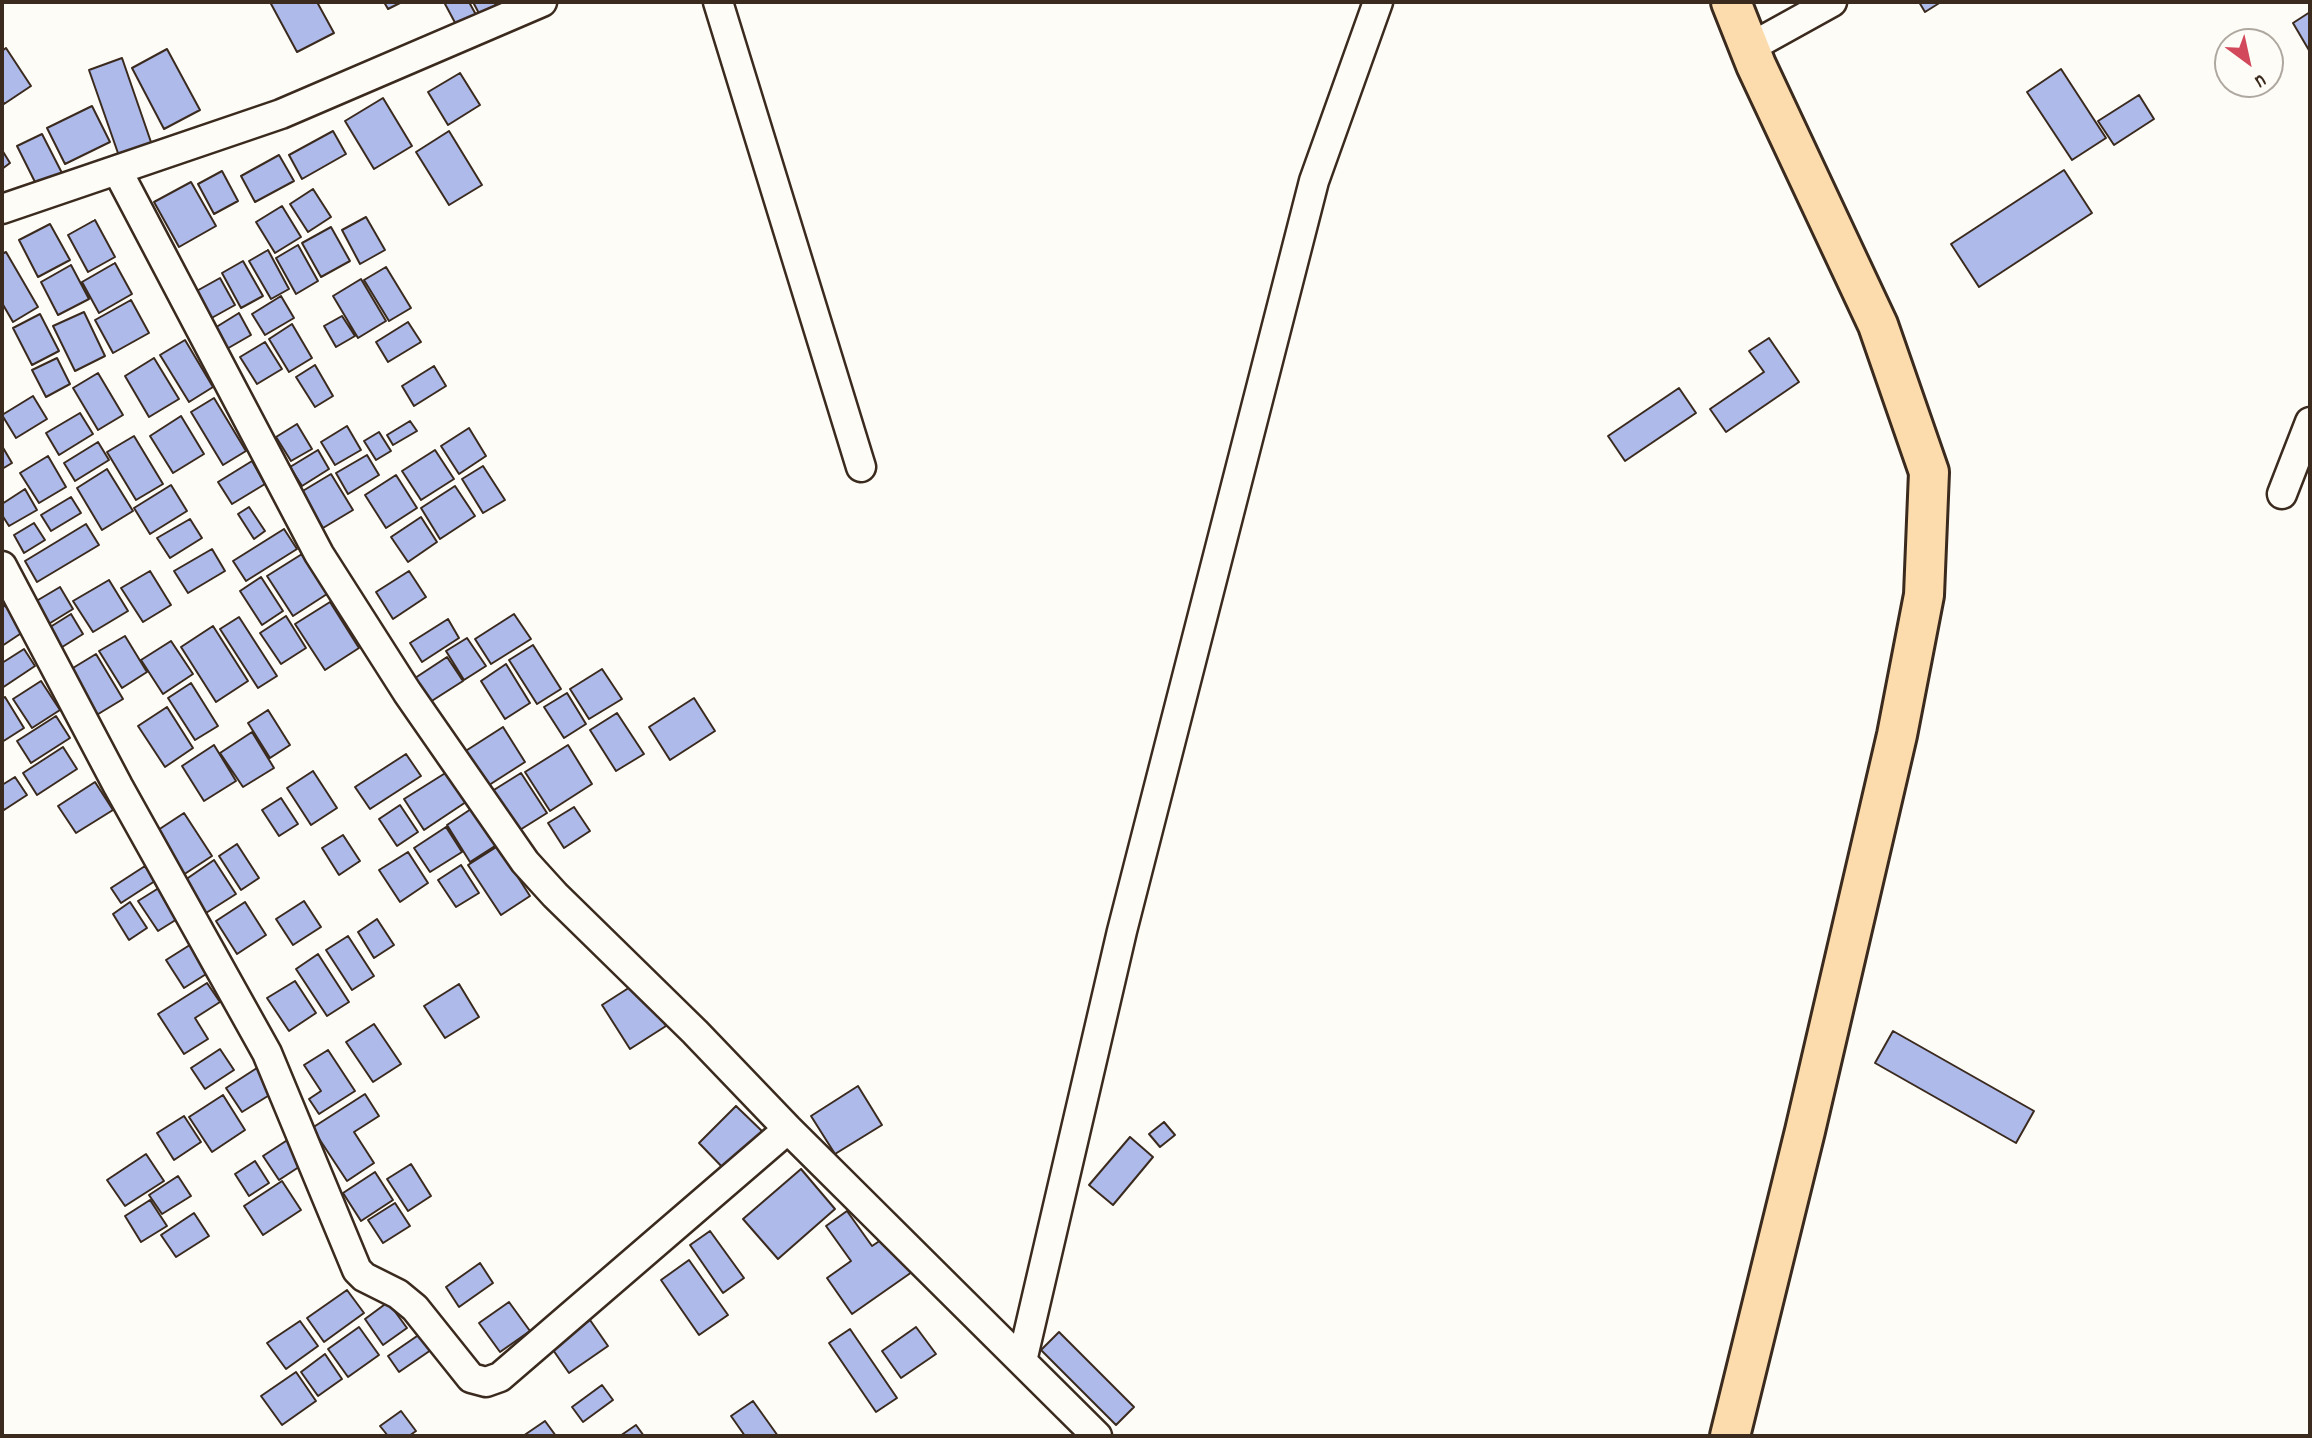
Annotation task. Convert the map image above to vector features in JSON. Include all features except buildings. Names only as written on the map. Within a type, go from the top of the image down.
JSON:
[{"type":"highway","points":[[1730,1436],[1802,1145],[1897,735],[1924,595],[1929,472],[1878,325],[1749,48],[1731,2]]},
{"type":"street","points":[[718,2],[861,467]]},
{"type":"street","points":[[1022,1361],[1122,931],[1314,181],[1378,2]]},
{"type":"street","points":[[1749,48],[1832,2]]},
{"type":"street","points":[[2,209],[281,114],[530,4]]},
{"type":"street","points":[[117,170],[319,554],[360,622],[525,862],[788,1129],[1097,1436]]},
{"type":"street","points":[[2282,494],[2310,422]]},
{"type":"street","points":[[2,566],[118,786],[267,1053],[357,1270],[364,1277],[398,1294],[415,1308],[471,1378],[486,1382],[500,1377],[788,1129]]}]
